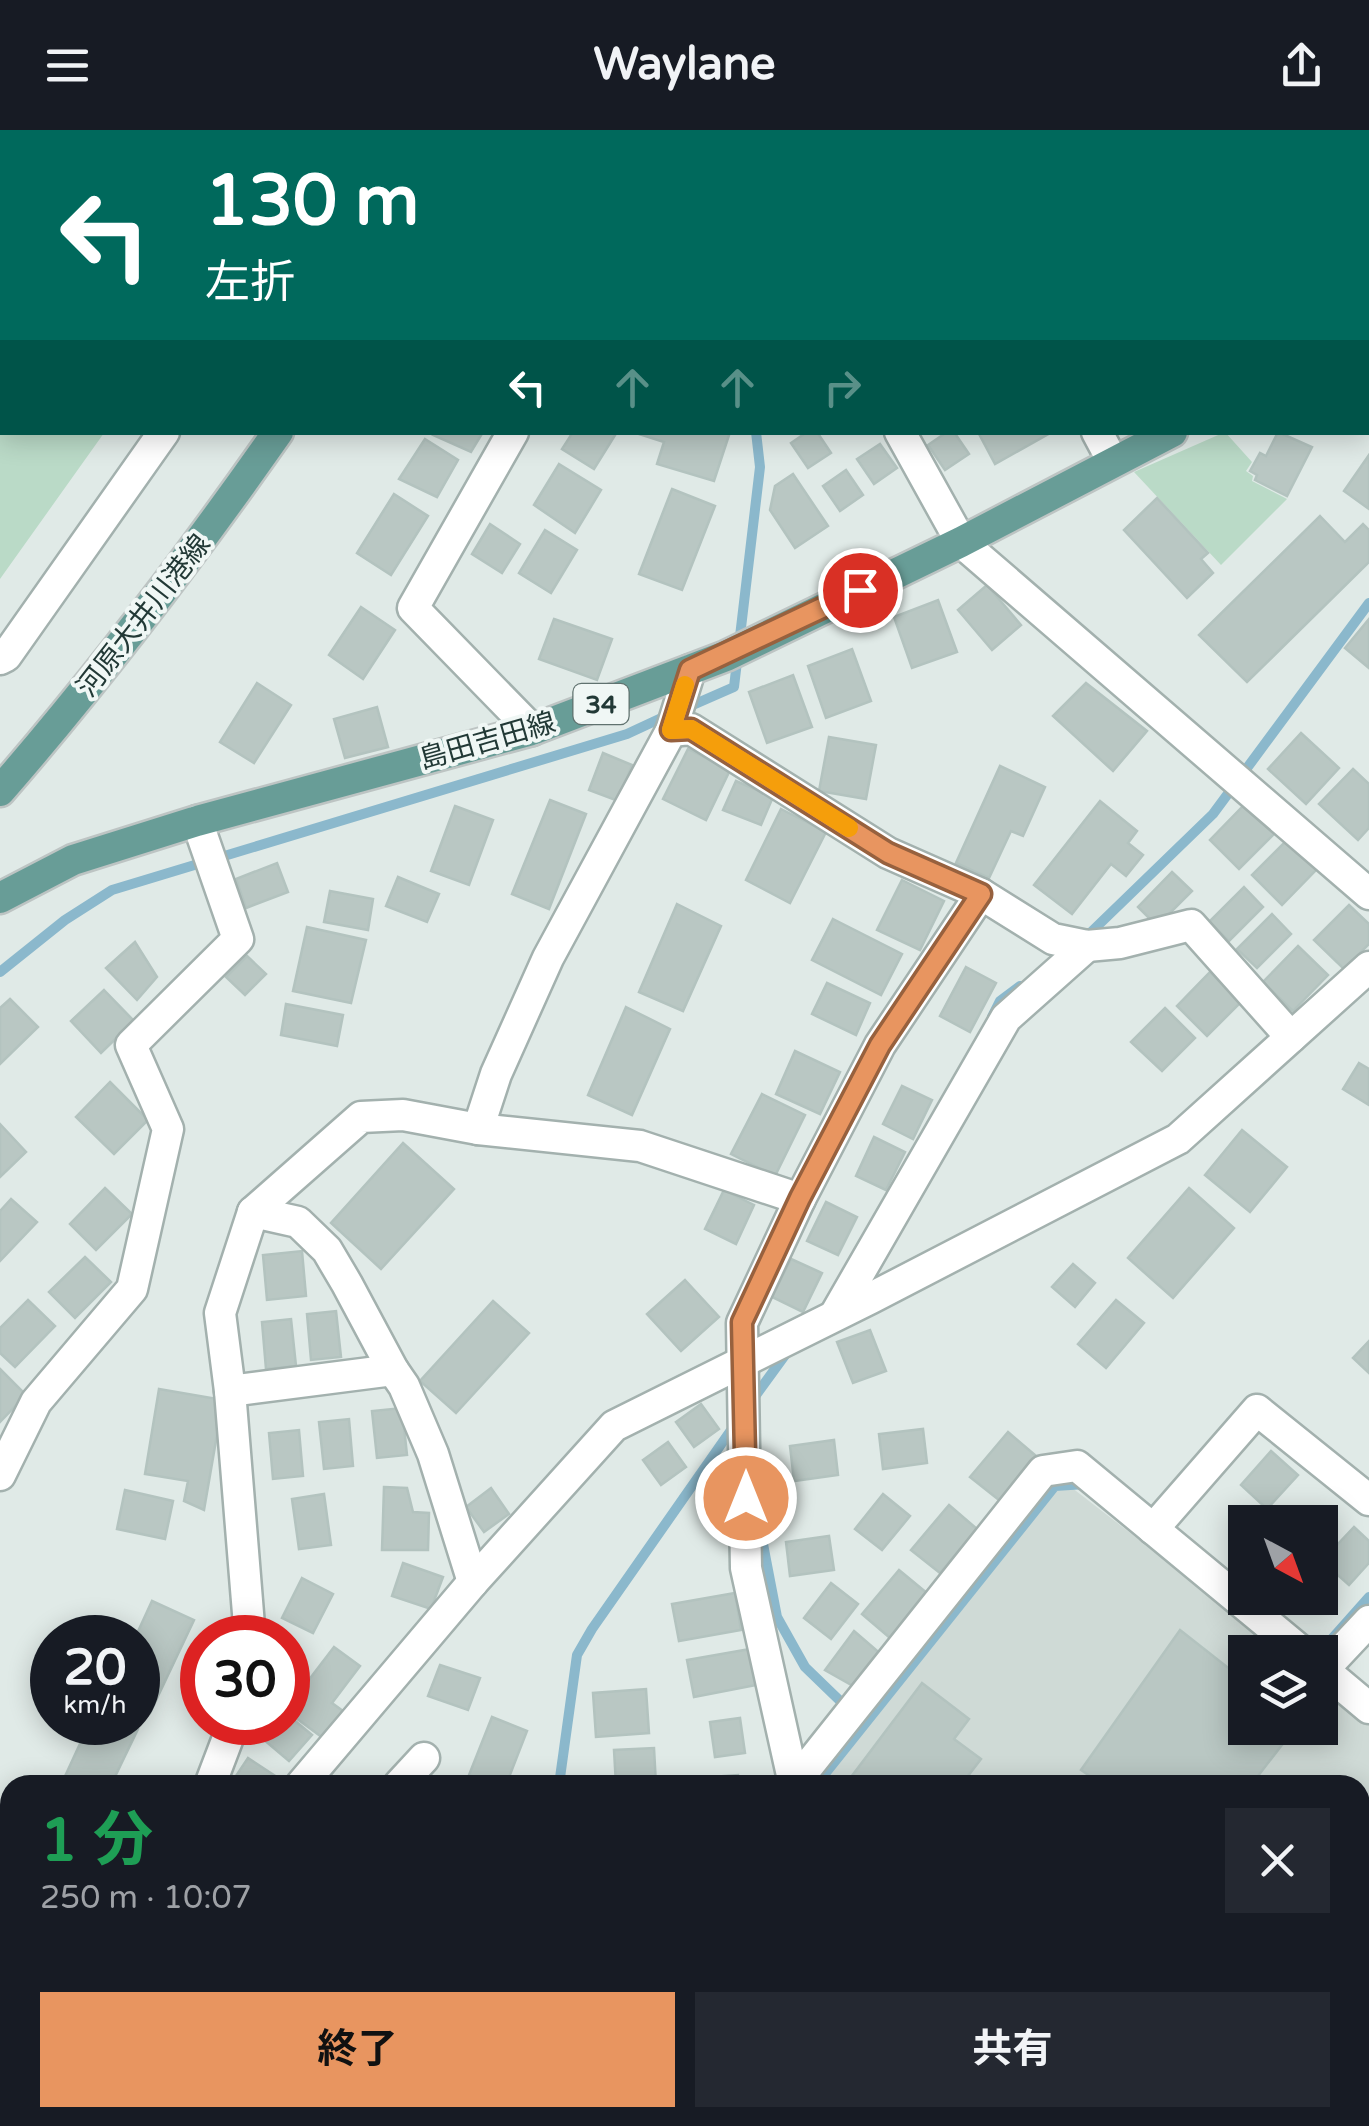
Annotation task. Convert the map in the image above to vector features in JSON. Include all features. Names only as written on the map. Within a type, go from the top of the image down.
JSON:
[{"type":"main road","name":"河原大井川港線","points":[[0,791],[51,733],[193,550],[276,435]]},
{"type":"main road","name":"島田吉田線","points":[[0,898],[73,860],[196,821],[532,730],[690,670],[961,542],[1166,435]]},
{"type":"street","points":[[0,660],[162,435]]},
{"type":"street","points":[[511,435],[413,608],[532,730]]},
{"type":"street","points":[[902,435],[961,542],[1369,894]]},
{"type":"street","points":[[1099,435],[1113,462]]},
{"type":"street","points":[[478,1130],[496,1074],[548,958],[671,730],[690,670]]},
{"type":"street","points":[[671,730],[691,729],[888,853],[981,894],[1053,939],[1086,946],[1120,943],[1191,925],[1292,1037]]},
{"type":"street","points":[[0,1475],[36,1402],[132,1289],[168,1129],[131,1044],[238,938],[196,821]]},
{"type":"street","points":[[791,1775],[746,1568],[742,1322],[800,1198],[880,1045],[981,894]]},
{"type":"street","points":[[836,1315],[1006,1018],[1086,946]]},
{"type":"street","points":[[309,1775],[472,1582],[614,1426],[1178,1139],[1369,967]]},
{"type":"street","points":[[248,1615],[220,1313],[253,1212],[361,1116],[403,1115],[478,1130],[640,1146],[800,1198]]},
{"type":"street","points":[[253,1212],[298,1222],[327,1250],[404,1386],[433,1454],[472,1582]]},
{"type":"street","points":[[230,1391],[393,1370]]},
{"type":"street","points":[[1153,1529],[1257,1410],[1369,1500]]},
{"type":"street","points":[[800,1775],[1043,1471],[1077,1466],[1281,1635]]},
{"type":"street","points":[[1338,1645],[1369,1621]]},
{"type":"street","points":[[1338,1682],[1369,1708]]},
{"type":"street","points":[[214,1775],[225,1745]]},
{"type":"street","points":[[408,1775],[424,1758]]},
{"type":"shaded area","points":[[1058,1477],[1228,1609],[1228,1615],[1236,1615],[1262,1635],[1228,1635],[1228,1745],[1338,1745],[1338,1697],[1369,1724],[1369,1775],[819,1775]]},
{"type":"green space","points":[[0,435],[103,435],[0,579]]},
{"type":"green space","points":[[1218,435],[1228,435],[1252,462],[1246,471],[1253,476],[1252,481],[1287,499],[1221,565],[1134,472]]},
{"type":"building","points":[[433,435],[481,435],[471,452]]},
{"type":"building","points":[[571,435],[615,435],[594,469],[562,449]]},
{"type":"building","points":[[642,435],[729,435],[714,481],[657,464],[664,442]]},
{"type":"building","points":[[803,435],[819,435],[831,453],[808,468],[791,443]]},
{"type":"building","points":[[943,435],[956,435],[969,454],[945,470],[928,445]]},
{"type":"building","points":[[980,435],[1047,435],[995,464]]},
{"type":"building","points":[[1276,435],[1312,447],[1287,496],[1255,480],[1257,475],[1250,471],[1260,453],[1266,456]]},
{"type":"building","points":[[425,439],[458,460],[437,497],[399,479]]},
{"type":"building","points":[[880,444],[897,468],[874,484],[857,459]]},
{"type":"building","points":[[1369,455],[1369,509],[1344,491]]},
{"type":"building","points":[[559,464],[601,490],[575,533],[534,505]]},
{"type":"building","points":[[846,470],[863,495],[840,511],[823,486]]},
{"type":"building","points":[[793,474],[828,526],[795,548],[770,510],[775,486]]},
{"type":"building","points":[[672,489],[715,506],[682,590],[639,574]]},
{"type":"building","points":[[394,494],[428,516],[391,575],[357,553]]},
{"type":"building","points":[[1157,498],[1208,553],[1201,559],[1213,573],[1187,598],[1124,530]]},
{"type":"building","points":[[1320,516],[1345,542],[1363,524],[1369,530],[1369,562],[1247,682],[1199,635]]},
{"type":"building","points":[[490,524],[520,544],[502,573],[472,554]]},
{"type":"building","points":[[545,530],[577,550],[551,593],[519,573]]},
{"type":"building","points":[[987,585],[1021,625],[992,650],[958,610]]},
{"type":"building","points":[[938,600],[957,652],[912,668],[894,617]]},
{"type":"building","points":[[361,607],[395,630],[363,679],[329,655]]},
{"type":"building","points":[[554,619],[612,639],[597,680],[539,659]]},
{"type":"building","points":[[1369,619],[1369,668],[1345,648]]},
{"type":"building","points":[[852,649],[871,701],[826,718],[808,666]]},
{"type":"building","points":[[793,675],[812,727],[767,743],[749,692]]},
{"type":"building","points":[[257,683],[291,705],[254,763],[220,742]]},
{"type":"building","points":[[1086,683],[1147,731],[1113,771],[1053,716]]},
{"type":"building","points":[[377,707],[388,747],[345,758],[334,719]]},
{"type":"building","points":[[1301,733],[1339,768],[1306,804],[1268,769]]},
{"type":"building","points":[[829,737],[876,745],[866,799],[819,791]]},
{"type":"building","points":[[688,749],[730,770],[706,820],[663,799]]},
{"type":"building","points":[[603,753],[632,765],[618,801],[589,790]]},
{"type":"building","points":[[1000,766],[1045,787],[1023,836],[1011,831],[989,878],[956,863]]},
{"type":"building","points":[[1353,769],[1369,784],[1369,828],[1358,840],[1319,804]]},
{"type":"building","points":[[736,781],[773,797],[761,825],[723,810]]},
{"type":"building","points":[[550,800],[586,814],[549,909],[512,894]]},
{"type":"building","points":[[1100,801],[1137,831],[1128,843],[1143,855],[1126,876],[1111,864],[1072,914],[1034,885]]},
{"type":"building","points":[[1244,805],[1274,834],[1239,869],[1210,840]]},
{"type":"building","points":[[455,806],[493,820],[469,885],[431,871]]},
{"type":"building","points":[[781,809],[826,832],[790,903],[746,880]]},
{"type":"building","points":[[1287,840],[1317,869],[1282,905],[1252,875]]},
{"type":"building","points":[[277,863],[288,892],[246,908],[236,879]]},
{"type":"building","points":[[1172,872],[1192,891],[1157,926],[1138,907]]},
{"type":"building","points":[[398,877],[439,894],[427,922],[386,906]]},
{"type":"building","points":[[902,880],[944,901],[920,950],[877,930]]},
{"type":"building","points":[[1244,887],[1263,907],[1229,941],[1209,922]]},
{"type":"building","points":[[330,891],[373,899],[368,930],[324,922]]},
{"type":"building","points":[[677,904],[721,926],[683,1011],[639,992]]},
{"type":"building","points":[[1349,905],[1369,924],[1369,944],[1344,969],[1314,940]]},
{"type":"building","points":[[1272,914],[1291,934],[1257,968],[1237,949]]},
{"type":"building","points":[[833,919],[902,954],[881,995],[812,960]]},
{"type":"building","points":[[307,927],[366,940],[351,1003],[293,991]]},
{"type":"building","points":[[135,942],[157,977],[137,1000],[106,968]]},
{"type":"building","points":[[1298,946],[1328,975],[1293,1011],[1263,982]]},
{"type":"building","points":[[247,956],[266,974],[245,995],[226,977]]},
{"type":"building","points":[[966,967],[996,983],[970,1032],[940,1016]]},
{"type":"building","points":[[1210,972],[1241,1002],[1207,1036],[1177,1006]]},
{"type":"building","points":[[827,983],[870,1003],[856,1035],[812,1014]]},
{"type":"building","points":[[104,990],[134,1021],[101,1053],[71,1021]]},
{"type":"building","points":[[10,999],[38,1027],[0,1064],[0,1008]]},
{"type":"building","points":[[286,1004],[343,1015],[337,1046],[281,1035]]},
{"type":"building","points":[[626,1007],[670,1029],[632,1115],[588,1095]]},
{"type":"building","points":[[1165,1008],[1195,1038],[1162,1071],[1131,1042]]},
{"type":"building","points":[[795,1051],[840,1072],[820,1114],[776,1094]]},
{"type":"building","points":[[1359,1063],[1369,1069],[1369,1105],[1343,1089]]},
{"type":"building","points":[[110,1082],[148,1120],[114,1154],[76,1117]]},
{"type":"building","points":[[902,1086],[932,1100],[913,1139],[883,1124]]},
{"type":"building","points":[[762,1094],[805,1115],[775,1176],[731,1154]]},
{"type":"building","points":[[0,1124],[26,1152],[0,1177]]},
{"type":"building","points":[[1242,1130],[1287,1167],[1250,1212],[1205,1175]]},
{"type":"building","points":[[874,1137],[905,1152],[886,1190],[856,1176]]},
{"type":"building","points":[[403,1143],[454,1189],[381,1269],[331,1223]]},
{"type":"building","points":[[105,1188],[132,1214],[96,1250],[70,1224]]},
{"type":"building","points":[[1189,1188],[1234,1228],[1173,1298],[1128,1258]]},
{"type":"building","points":[[724,1190],[754,1205],[736,1244],[705,1229]]},
{"type":"building","points":[[11,1199],[37,1222],[0,1261],[0,1211]]},
{"type":"building","points":[[826,1202],[857,1217],[838,1255],[807,1241]]},
{"type":"building","points":[[302,1251],[306,1296],[267,1300],[263,1255]]},
{"type":"building","points":[[85,1257],[111,1282],[75,1318],[49,1292]]},
{"type":"building","points":[[791,1259],[822,1273],[803,1312],[772,1297]]},
{"type":"building","points":[[1073,1264],[1095,1283],[1075,1307],[1052,1287]]},
{"type":"building","points":[[685,1280],[719,1317],[681,1351],[647,1314]]},
{"type":"building","points":[[28,1300],[55,1326],[15,1367],[0,1353],[0,1328]]},
{"type":"building","points":[[1116,1300],[1144,1323],[1106,1368],[1078,1344]]},
{"type":"building","points":[[493,1301],[529,1333],[456,1413],[420,1381]]},
{"type":"building","points":[[336,1311],[341,1357],[311,1360],[307,1314]]},
{"type":"building","points":[[291,1319],[296,1366],[266,1369],[262,1322]]},
{"type":"building","points":[[870,1330],[886,1371],[853,1383],[837,1342]]},
{"type":"building","points":[[1369,1341],[1369,1373],[1353,1358]]},
{"type":"building","points":[[0,1369],[26,1395],[0,1422]]},
{"type":"building","points":[[159,1389],[223,1400],[204,1510],[184,1501],[188,1481],[145,1474]]},
{"type":"building","points":[[701,1404],[719,1429],[694,1447],[676,1422]]},
{"type":"building","points":[[402,1408],[407,1455],[377,1458],[372,1411]]},
{"type":"building","points":[[349,1419],[353,1466],[324,1469],[319,1422]]},
{"type":"building","points":[[923,1429],[927,1463],[883,1469],[879,1434]]},
{"type":"building","points":[[299,1430],[303,1476],[273,1479],[269,1433]]},
{"type":"building","points":[[1008,1432],[1036,1456],[999,1500],[970,1477]]},
{"type":"building","points":[[834,1440],[838,1475],[794,1481],[790,1446]]},
{"type":"building","points":[[668,1442],[686,1467],[661,1485],[643,1460]]},
{"type":"building","points":[[1271,1451],[1298,1475],[1271,1505],[1263,1505],[1241,1485]]},
{"type":"building","points":[[384,1487],[407,1488],[413,1512],[429,1513],[428,1550],[382,1550]]},
{"type":"building","points":[[491,1488],[509,1514],[484,1532],[466,1507]]},
{"type":"building","points":[[125,1490],[173,1501],[165,1539],[117,1529]]},
{"type":"building","points":[[324,1494],[331,1545],[299,1549],[292,1499]]},
{"type":"building","points":[[883,1494],[910,1516],[882,1550],[855,1529]]},
{"type":"building","points":[[949,1505],[977,1529],[940,1573],[911,1550]]},
{"type":"building","points":[[1354,1527],[1369,1541],[1369,1563],[1349,1585],[1338,1575],[1338,1544]]},
{"type":"building","points":[[829,1536],[834,1570],[790,1576],[786,1542]]},
{"type":"building","points":[[403,1563],[443,1577],[431,1609],[392,1596]]},
{"type":"building","points":[[899,1570],[928,1594],[890,1638],[862,1614]]},
{"type":"building","points":[[302,1578],[333,1594],[313,1633],[310,1615],[284,1615]]},
{"type":"building","points":[[831,1583],[858,1604],[831,1639],[804,1618]]},
{"type":"building","points":[[735,1593],[741,1630],[679,1641],[672,1604]]},
{"type":"building","points":[[152,1601],[183,1615],[180,1650],[160,1692],[160,1615],[146,1615]]},
{"type":"building","points":[[1180,1630],[1228,1668],[1228,1745],[1282,1745],[1259,1775],[1088,1775],[1081,1770]]},
{"type":"building","points":[[854,1631],[882,1655],[853,1686],[825,1670]]},
{"type":"building","points":[[334,1647],[360,1666],[332,1703],[343,1711],[323,1738],[310,1728],[310,1678]]},
{"type":"building","points":[[750,1649],[756,1685],[694,1697],[687,1660]]},
{"type":"building","points":[[440,1665],[480,1678],[468,1710],[428,1696]]},
{"type":"building","points":[[922,1683],[969,1719],[954,1739],[981,1759],[969,1775],[853,1775]]},
{"type":"building","points":[[646,1689],[649,1733],[596,1737],[593,1693]]},
{"type":"building","points":[[492,1717],[527,1731],[510,1775],[469,1775]]},
{"type":"building","points":[[740,1718],[745,1753],[715,1757],[710,1722]]},
{"type":"building","points":[[79,1745],[130,1745],[116,1775],[66,1775]]},
{"type":"building","points":[[270,1745],[303,1745],[289,1761]]},
{"type":"building","points":[[654,1748],[655,1775],[615,1775],[614,1750]]},
{"type":"building","points":[[248,1758],[274,1775],[237,1775]]},
{"type":"waterway","points":[[686,708],[734,687],[760,467],[756,435]]},
{"type":"waterway","points":[[1086,937],[1213,814],[1369,603]]},
{"type":"waterway","points":[[0,972],[65,920],[112,890],[627,734],[670,714]]},
{"type":"waterway","points":[[992,1017],[1000,1001],[1020,986]]},
{"type":"waterway","points":[[751,1402],[788,1351]]},
{"type":"waterway","points":[[560,1775],[577,1655],[736,1423]]},
{"type":"waterway","points":[[824,1775],[1055,1486],[1086,1484]]},
{"type":"waterway","points":[[758,1518],[777,1617],[805,1667],[864,1724]]},
{"type":"waterway","points":[[1335,1635],[1369,1597]]},
{"type":"slow traffic","points":[[685,685],[671,730],[691,729],[849,828]]},
{"type":"route","points":[[746,1498],[742,1322],[800,1198],[880,1045],[981,894],[888,853],[691,729],[671,730],[690,670],[860,590]]}]
